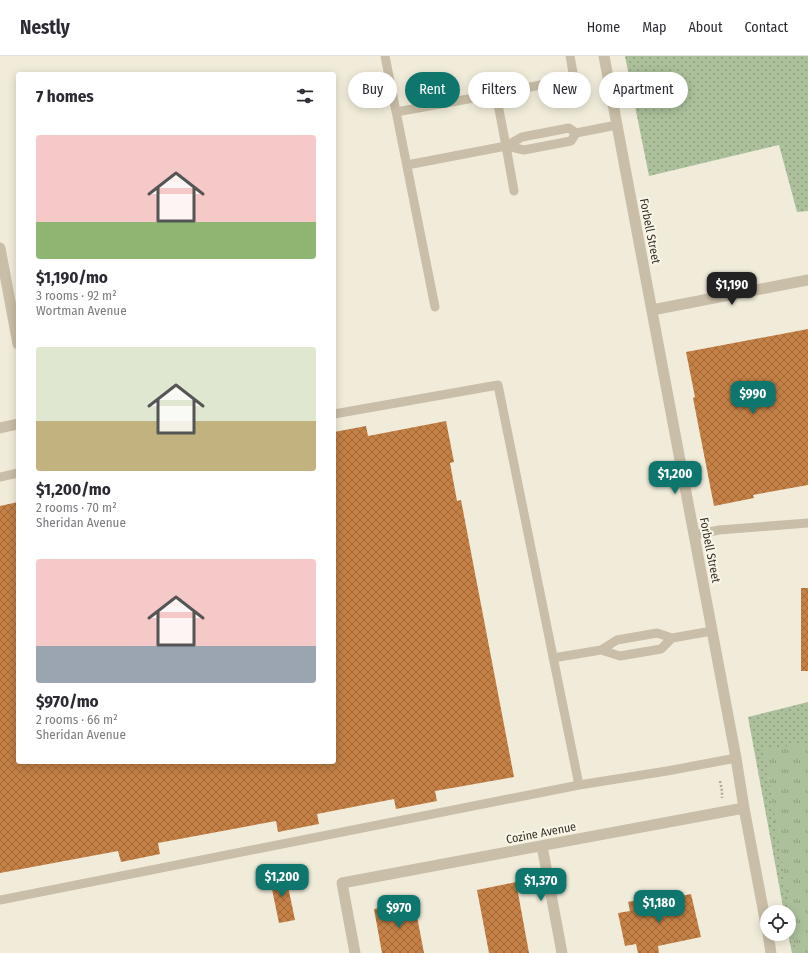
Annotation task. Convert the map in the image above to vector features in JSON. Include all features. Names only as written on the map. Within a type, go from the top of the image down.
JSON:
[{"type":"street","name":"Forbell Street","points":[[604,56],[762,905]]},
{"type":"street","points":[[0,248],[16,333]]},
{"type":"street","points":[[652,310],[808,280]]},
{"type":"street","points":[[0,428],[16,424]]},
{"type":"street","name":"Cozine Avenue","points":[[355,953],[342,884],[744,808]]},
{"type":"street","points":[[542,846],[562,953]]},
{"type":"street","points":[[769,941],[771,953]]},
{"type":"lane","points":[[385,56],[435,307]]},
{"type":"lane","points":[[530,87],[574,78],[570,56]]},
{"type":"lane","points":[[396,112],[468,99]]},
{"type":"lane","points":[[499,108],[514,191]]},
{"type":"lane","points":[[407,165],[506,146],[522,137],[569,128],[576,133],[617,125]]},
{"type":"lane","points":[[506,146],[524,150],[571,141],[576,133]]},
{"type":"lane","points":[[336,414],[498,384],[579,785]]},
{"type":"lane","points":[[0,477],[16,473]]},
{"type":"lane","points":[[694,535],[719,530],[808,523]]},
{"type":"lane","points":[[553,658],[602,650],[618,640],[657,633],[672,638],[712,630]]},
{"type":"lane","points":[[602,650],[620,656],[661,649],[672,638]]},
{"type":"lane","points":[[0,900],[579,785],[736,758]]},
{"type":"path","points":[[720,781],[722,799]]},
{"type":"green space","points":[[625,56],[808,56],[808,211],[797,212],[779,145],[649,176],[635,108],[688,108],[688,72],[628,72]]},
{"type":"green space","points":[[808,702],[808,953],[792,953],[789,941],[796,941],[796,905],[783,905],[748,717]]},
{"type":"green space","points":[[808,743],[808,953],[796,953],[794,941],[796,941],[796,905],[788,905],[764,749]]},
{"type":"building","points":[[808,329],[808,485],[753,495],[754,498],[714,506],[693,398],[695,397],[686,352]]},
{"type":"building","points":[[446,421],[454,462],[450,463],[457,501],[461,500],[514,777],[435,791],[437,801],[396,809],[394,799],[317,814],[319,824],[278,832],[276,821],[158,843],[160,854],[121,862],[118,851],[0,873],[0,506],[16,502],[16,764],[336,764],[336,432],[366,426],[368,436]]},
{"type":"building","points":[[801,588],[808,588],[808,671],[801,671]]},
{"type":"building","points":[[285,872],[295,920],[279,923],[269,875]]},
{"type":"building","points":[[516,882],[529,953],[489,953],[477,890]]},
{"type":"building","points":[[691,894],[701,937],[658,946],[659,953],[638,953],[636,944],[625,946],[618,913],[630,911],[628,902],[641,899],[642,904],[658,901],[659,904],[677,900],[676,897]]},
{"type":"building","points":[[414,901],[424,953],[382,953],[374,909]]}]
